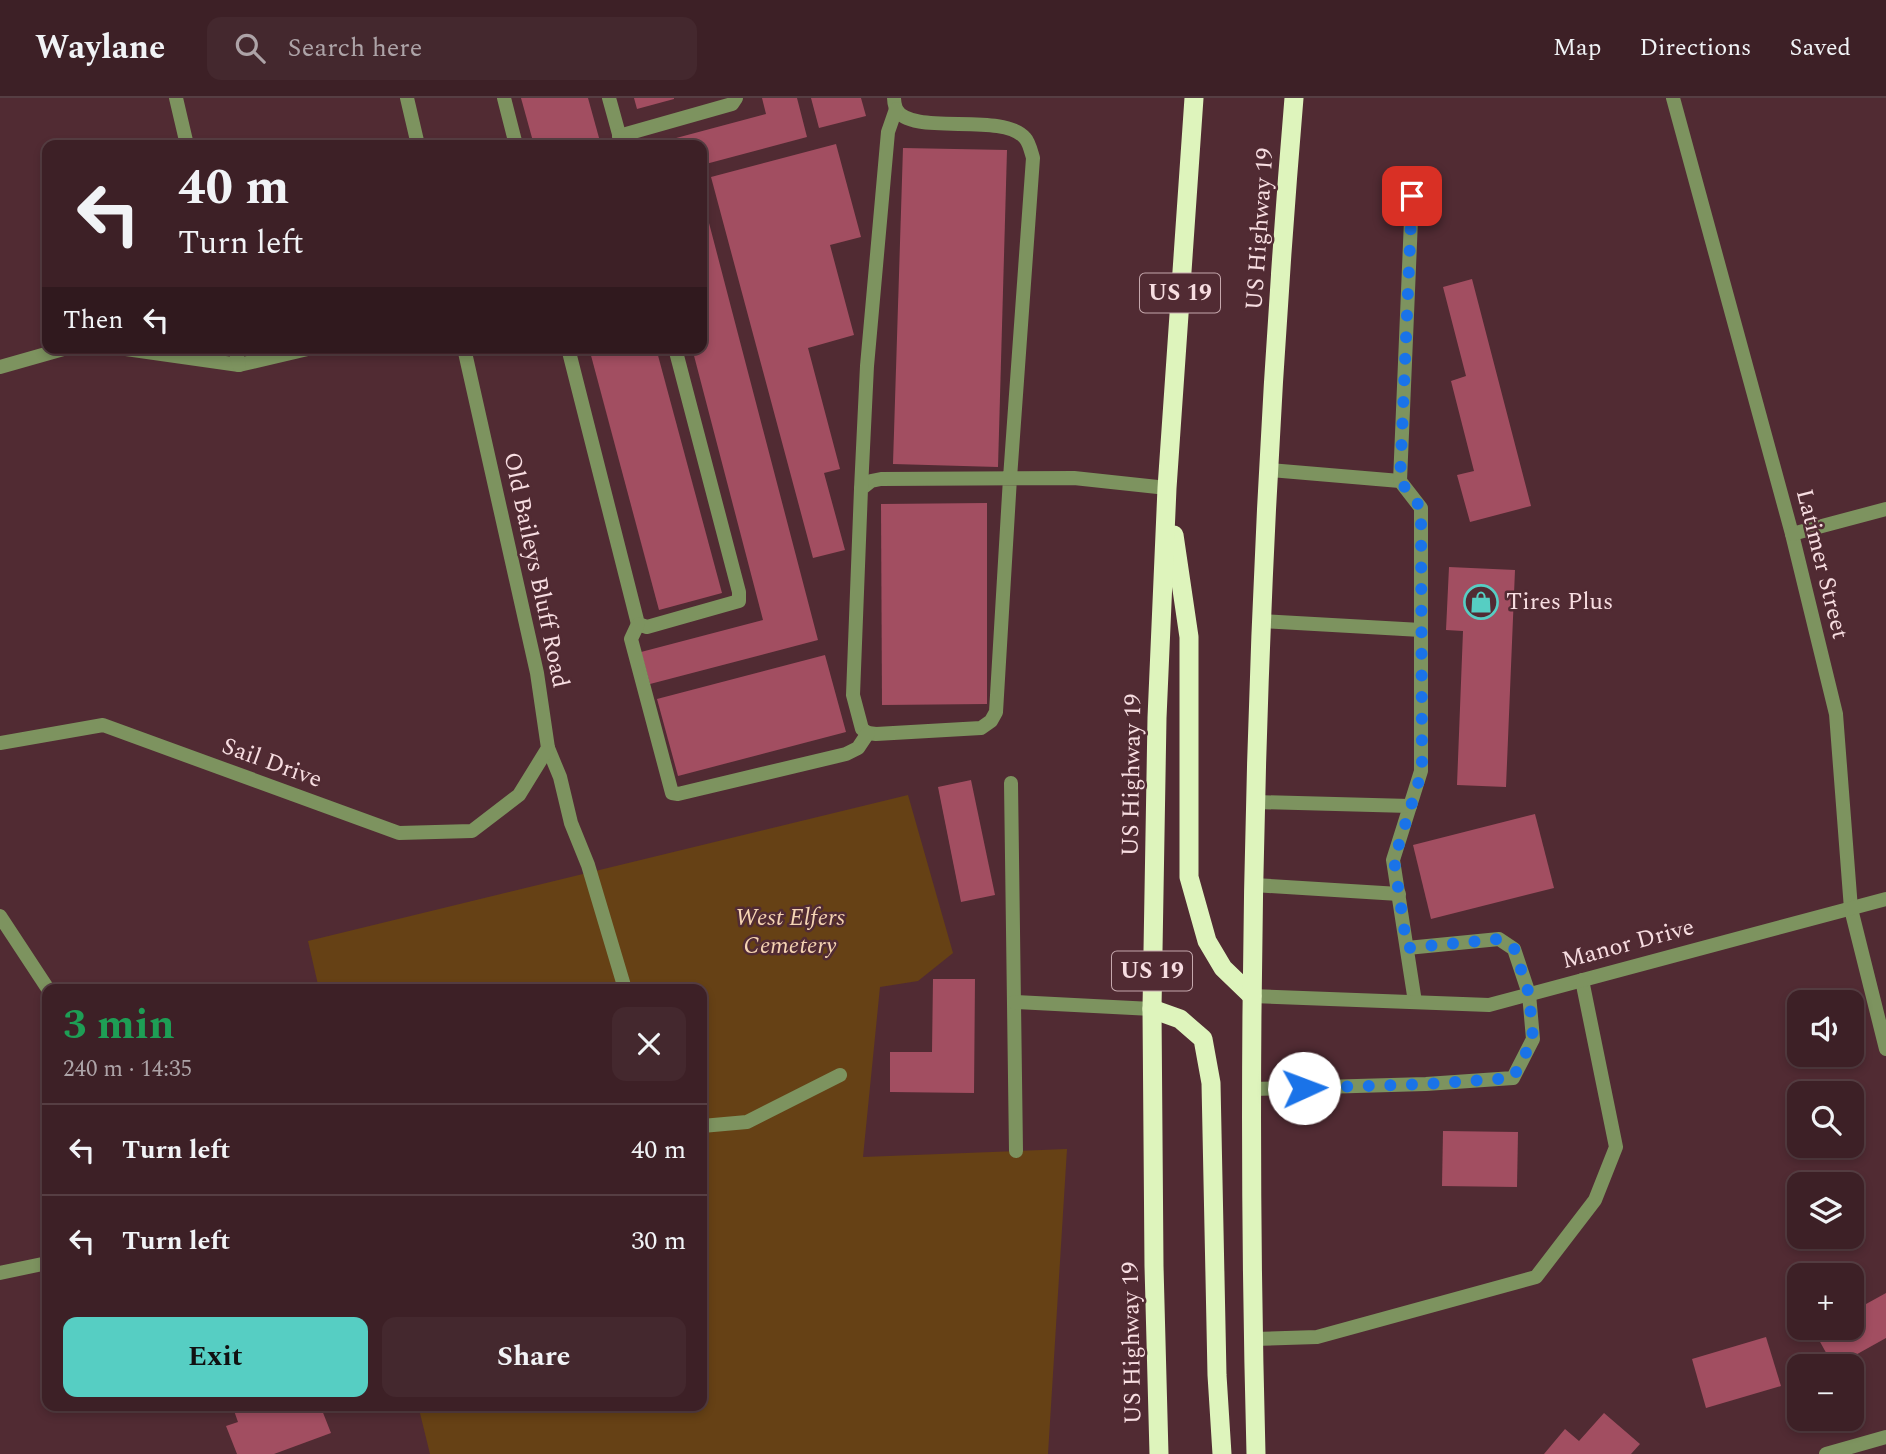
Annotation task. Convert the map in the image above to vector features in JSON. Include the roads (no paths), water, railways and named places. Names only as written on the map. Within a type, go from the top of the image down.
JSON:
[{"type":"highway","name":"US Highway 19","points":[[1159,1454],[1152,1009],[1157,718],[1167,488],[1194,98]]},
{"type":"highway","name":"US Highway 19","points":[[1256,1454],[1251,1262],[1256,802],[1269,470],[1294,98]]},
{"type":"highway","points":[[1167,488],[1189,637],[1189,877],[1208,941],[1223,968],[1252,996]]},
{"type":"highway","points":[[1152,1009],[1180,1020],[1203,1039],[1211,1083],[1217,1375],[1222,1454]]},
{"type":"street","points":[[176,98],[186,140]]},
{"type":"street","points":[[407,98],[417,140]]},
{"type":"street","points":[[504,98],[515,140]]},
{"type":"street","points":[[610,98],[620,140]]},
{"type":"street","points":[[623,140],[732,104],[736,98]]},
{"type":"street","name":"Latimer Street","points":[[1672,98],[1792,534],[1836,714],[1851,909],[1886,1049]]},
{"type":"street","points":[[895,103],[901,115],[918,121],[1004,127],[1020,133],[1027,139],[1032,158],[996,712],[991,721],[981,728],[868,733],[862,729],[853,695],[867,366],[888,132],[895,103]]},
{"type":"street","points":[[1412,196],[1400,481],[1421,508],[1422,771],[1394,860],[1415,1002]]},
{"type":"street","points":[[0,367],[46,354]]},
{"type":"street","points":[[161,354],[239,365],[286,354]]},
{"type":"street","points":[[236,354],[239,365]]},
{"type":"street","name":"Old Baileys Bluff Road","points":[[465,354],[537,673],[548,748],[560,777],[571,823],[588,865],[624,984]]},
{"type":"street","points":[[570,354],[638,624],[631,639],[672,793],[678,794],[846,754],[858,748],[868,733]]},
{"type":"street","points":[[638,624],[647,627],[739,601],[739,592],[677,354]]},
{"type":"street","points":[[1269,470],[1400,481]]},
{"type":"street","points":[[861,489],[871,481],[881,479],[1010,478],[1074,478],[1167,488]]},
{"type":"street","points":[[1792,534],[1886,509]]},
{"type":"street","points":[[1262,621],[1421,630]]},
{"type":"street","name":"Sail Drive","points":[[0,744],[103,725],[399,833],[472,831],[519,795],[548,748]]},
{"type":"street","points":[[1012,783],[1016,1151]]},
{"type":"street","points":[[1256,802],[1410,806]]},
{"type":"street","points":[[1254,886],[1399,894]]},
{"type":"street","name":"Manor Drive","points":[[1252,996],[1489,1005],[1886,899]]},
{"type":"street","points":[[0,916],[45,984]]},
{"type":"street","points":[[1252,1089],[1426,1084],[1513,1078],[1533,1039],[1529,994],[1514,948],[1499,939],[1407,948]]},
{"type":"street","points":[[1253,1339],[1317,1337],[1536,1277],[1595,1200],[1616,1147],[1582,980]]},
{"type":"street","points":[[1014,1002],[1152,1009]]},
{"type":"street","points":[[707,1126],[747,1122],[840,1075]]},
{"type":"street","points":[[0,1273],[42,1264]]},
{"type":"street","points":[[1826,1454],[1886,1437]]},
{"type":"place","name":"Tires Plus","points":[[1481,602]]},
{"type":"park label","name":"West Elfers Cemetery","points":[[790,932]]}]
